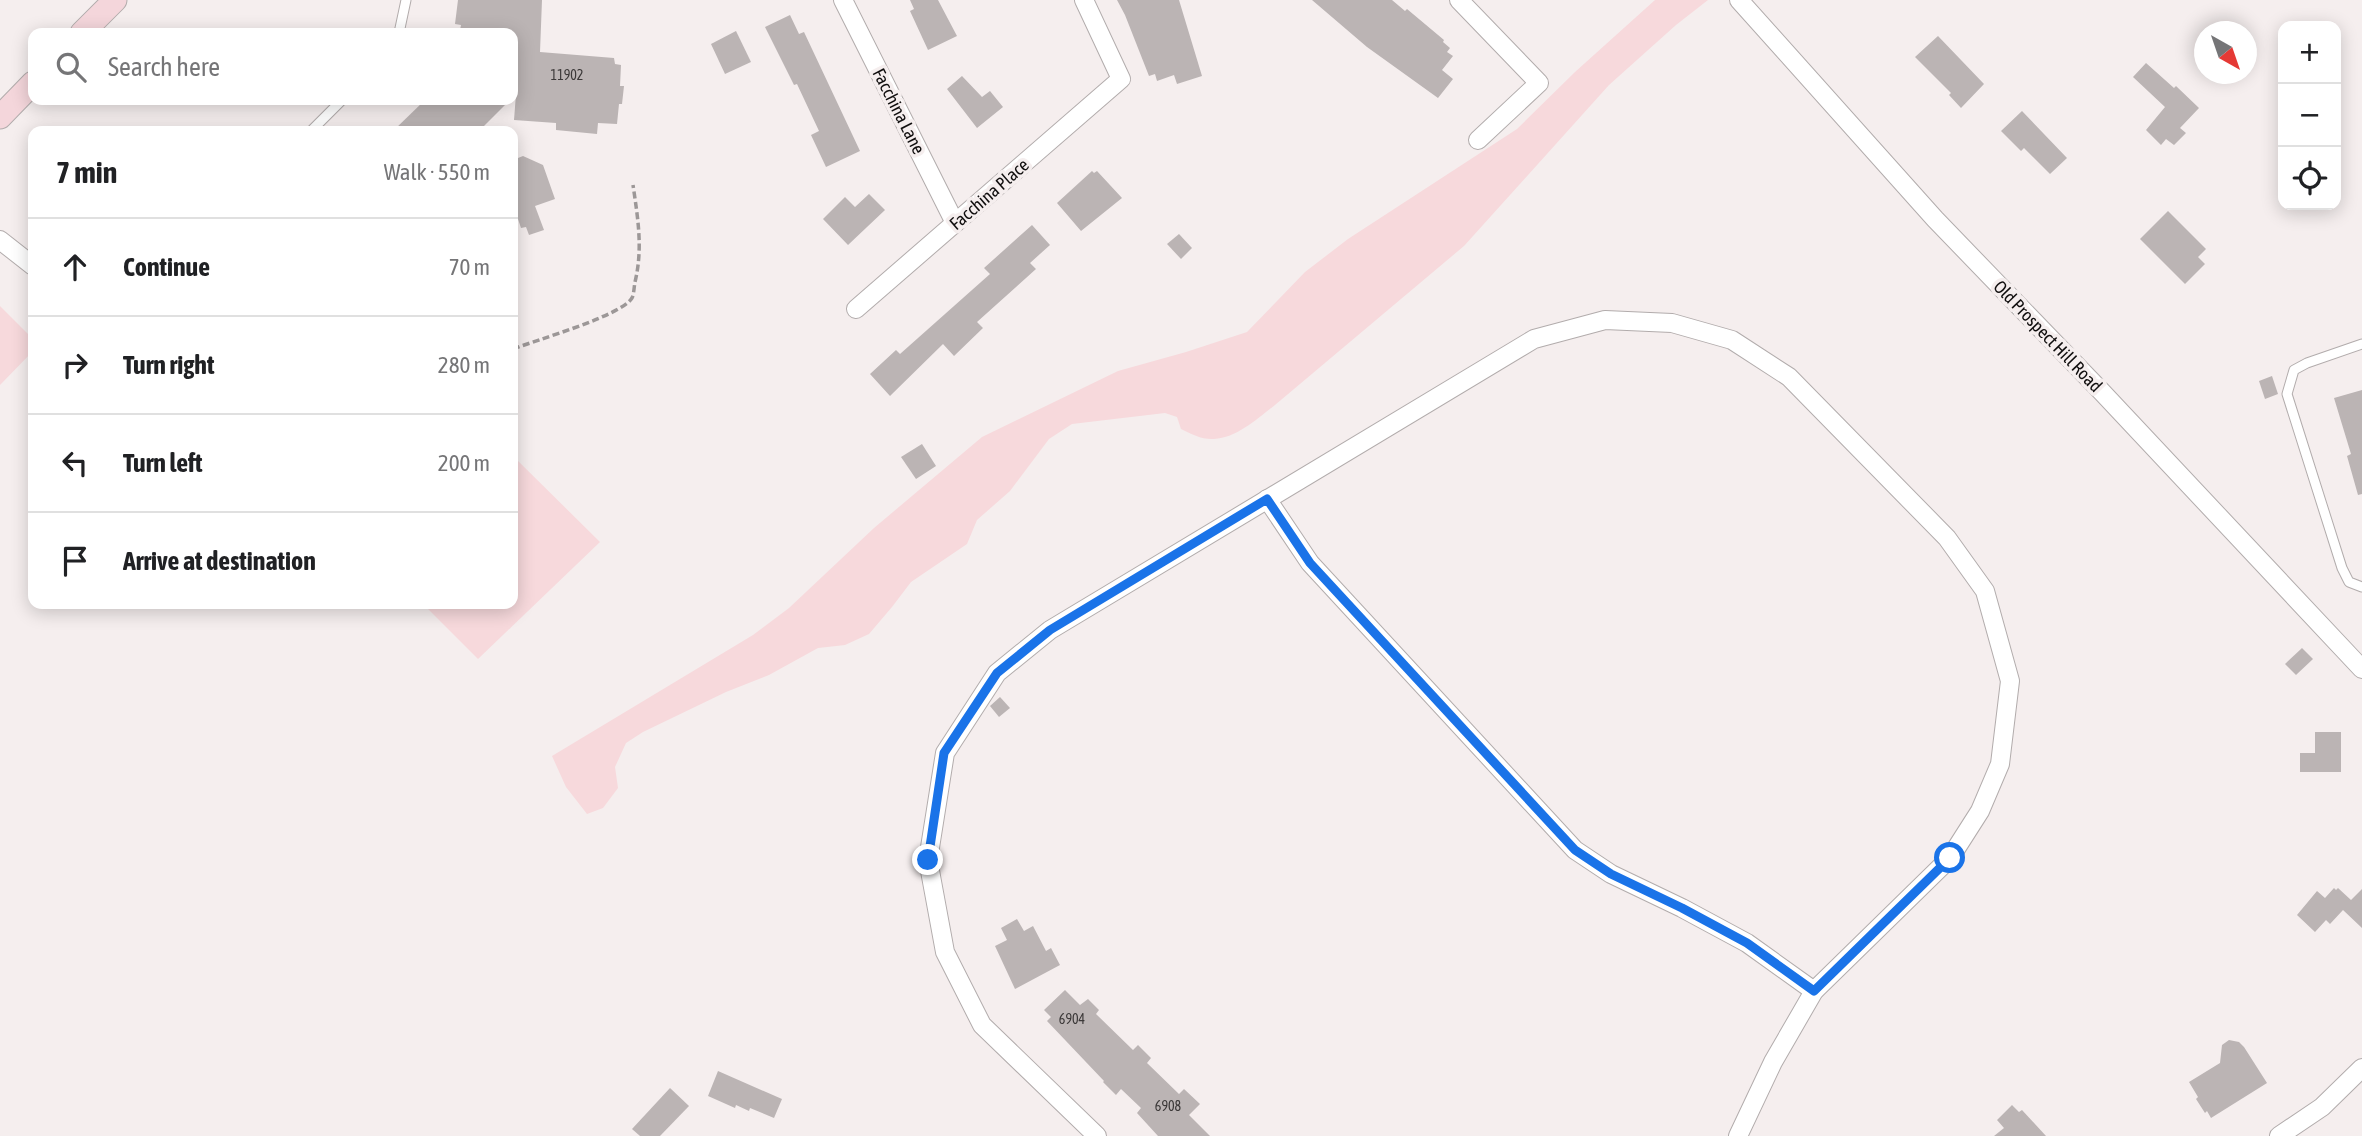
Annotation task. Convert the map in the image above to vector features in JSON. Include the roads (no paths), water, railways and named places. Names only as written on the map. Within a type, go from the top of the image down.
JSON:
[{"type":"street","points":[[87,28],[115,0]]},
{"type":"street","name":"Facchina Lane","points":[[843,0],[955,223]]},
{"type":"street","name":"Facchina Place","points":[[856,309],[1121,79],[1084,0]]},
{"type":"street","points":[[1459,0],[1539,83],[1478,140]]},
{"type":"street","name":"Old Prospect Hill Road","points":[[1739,0],[1935,219],[2362,669]]},
{"type":"street","points":[[0,117],[28,88]]},
{"type":"street","points":[[0,240],[28,262]]},
{"type":"street","points":[[1097,1136],[982,1025],[945,952],[928,860],[944,753],[997,673],[1050,630],[1534,339],[1605,320],[1672,323],[1732,340],[1790,377],[1947,538],[1985,590],[2010,681],[2000,764],[1980,811],[1950,858],[1814,991],[1773,1062],[1738,1136]]},
{"type":"street","points":[[1267,499],[1310,563],[1575,850],[1611,874],[1747,943],[1814,991]]},
{"type":"street","points":[[2279,1136],[2322,1107],[2362,1068]]},
{"type":"lane","points":[[400,28],[407,0]]},
{"type":"lane","points":[[316,126],[337,105]]},
{"type":"lane","points":[[2362,344],[2294,370],[2287,394],[2342,568],[2349,582],[2362,587]]}]
